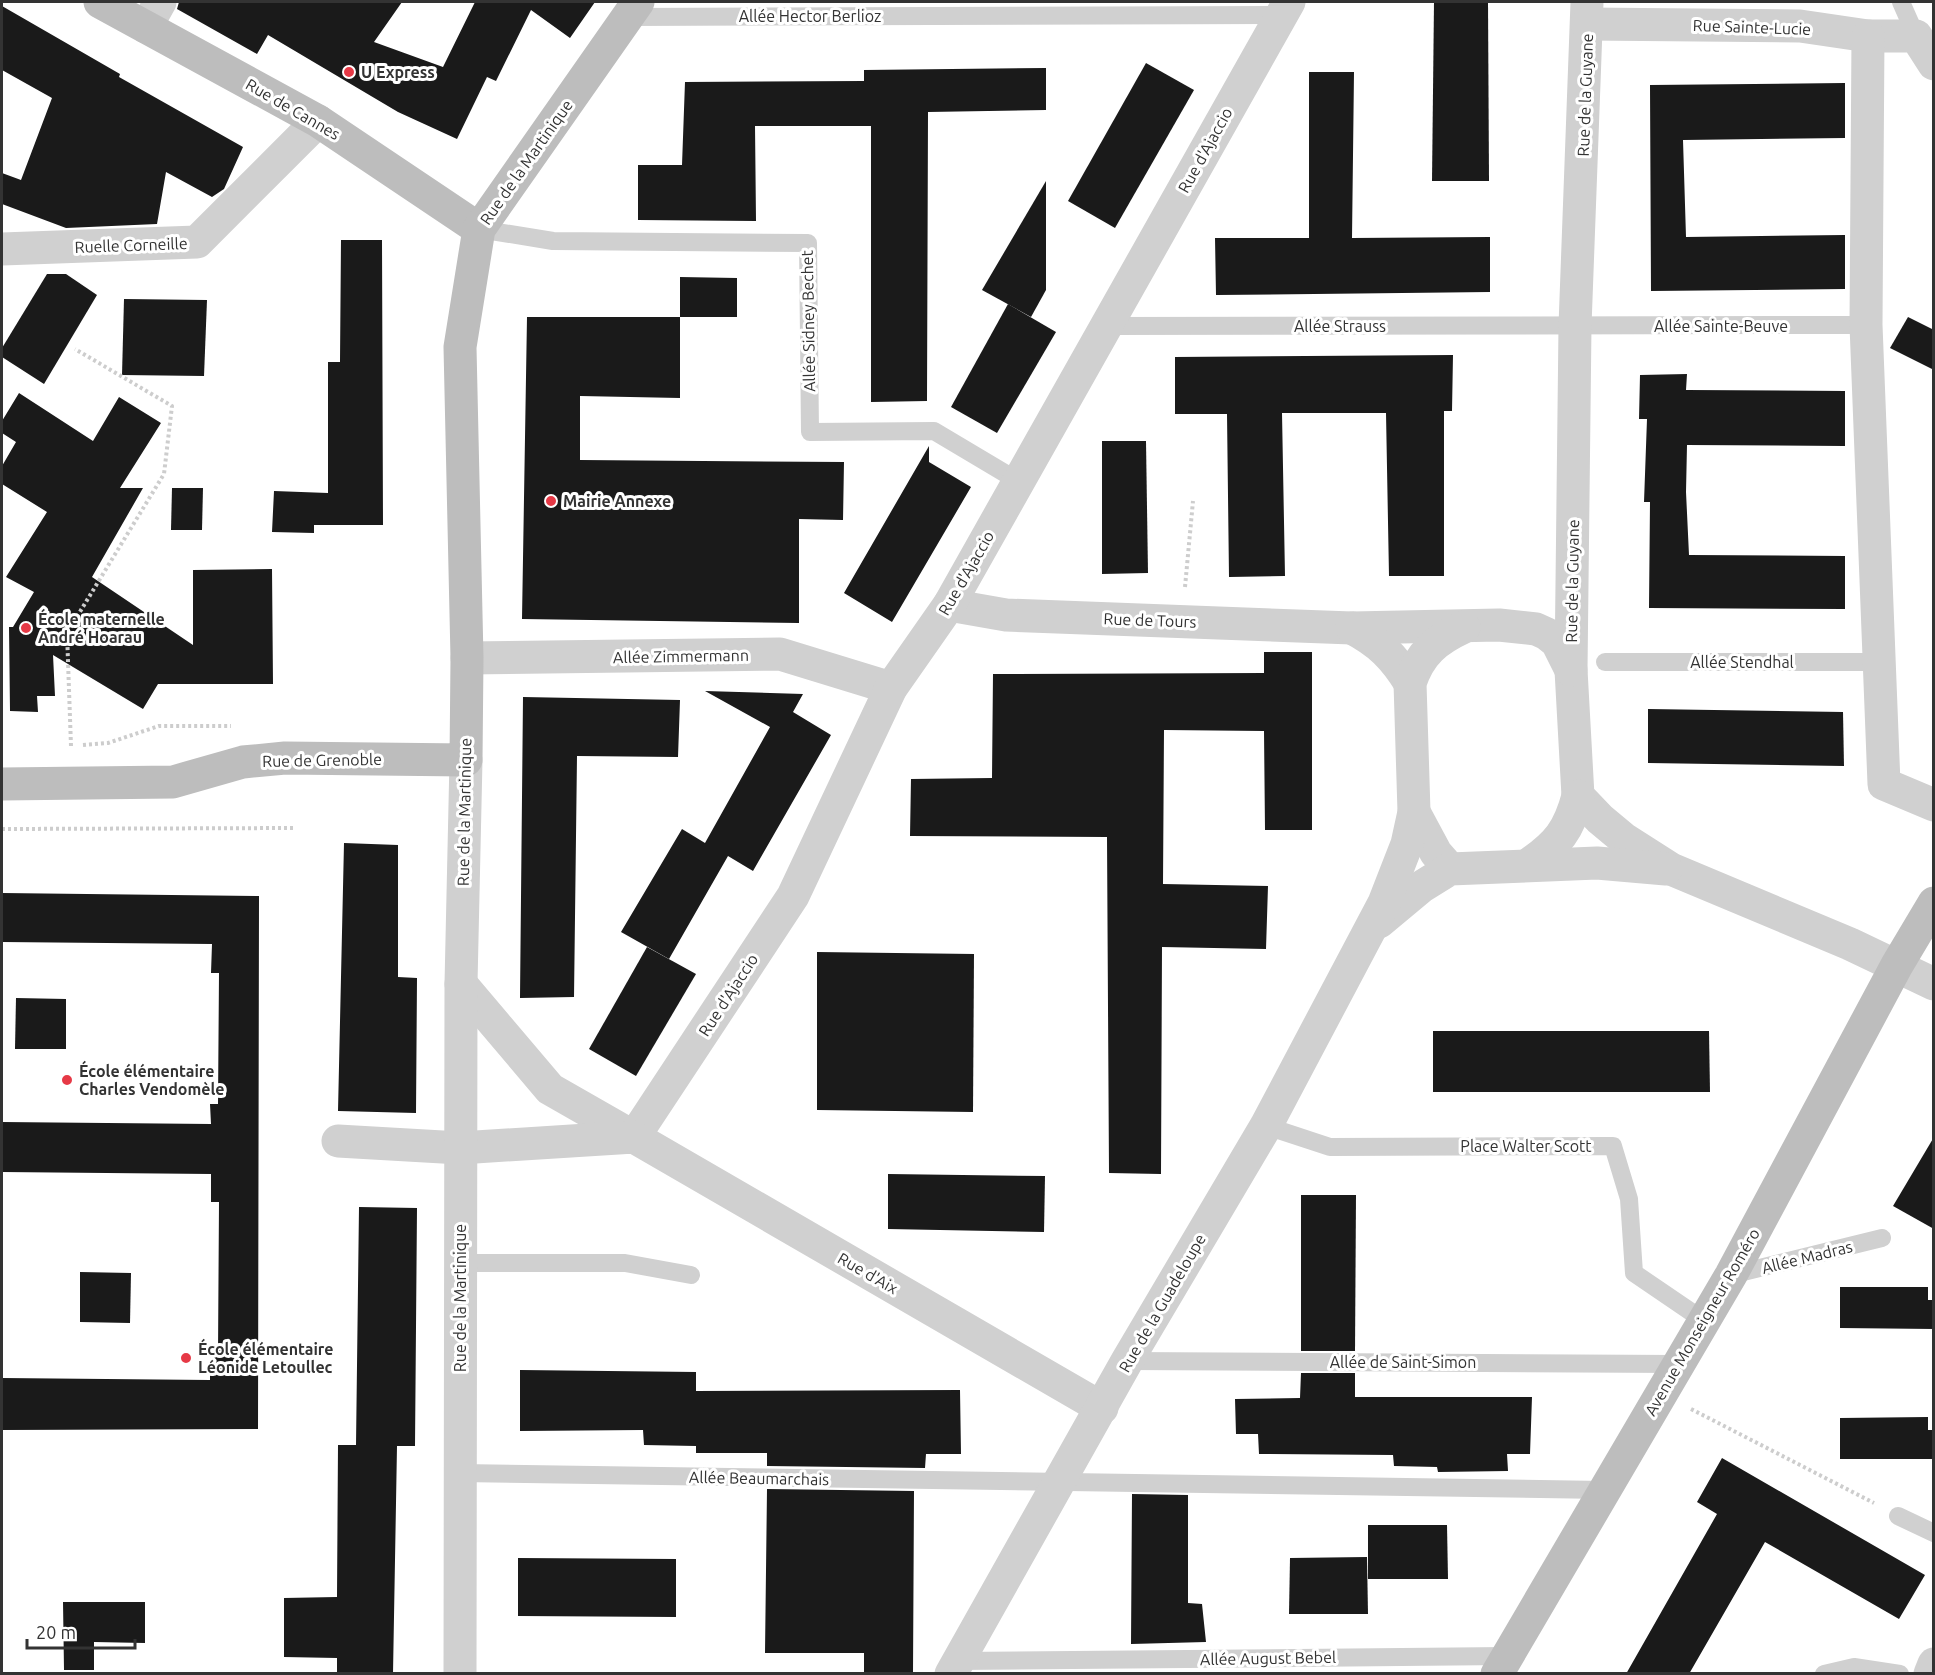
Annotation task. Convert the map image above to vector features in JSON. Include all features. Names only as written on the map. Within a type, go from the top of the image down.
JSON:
[{"type":"street","name":"Rue de Cannes","points":[[100,2],[153,14],[479,229]]},
{"type":"street","name":"Rue d'Ajaccio","points":[[634,1137],[793,896],[891,688],[949,605],[1285,8]]},
{"type":"street","name":"Rue de la Martinique","points":[[460,1674],[461,984],[467,658],[460,347],[479,229],[632,9]]},
{"type":"street","name":"Rue Sainte-Lucie","points":[[1587,13],[1800,26],[1868,36],[1916,36]]},
{"type":"street","name":"Rue de la Guyane","points":[[1578,796],[1571,670],[1575,326],[1587,13]]},
{"type":"street","points":[[1868,36],[1866,325],[1884,784],[1934,805]]},
{"type":"street","points":[[1916,36],[1934,64]]},
{"type":"street","name":"Ruelle Corneille","points":[[2,249],[197,242],[318,121]]},
{"type":"street","name":"Rue de Tours","points":[[949,605],[1006,615],[1352,628],[1499,625],[1536,629],[1557,642],[1571,670]]},
{"type":"street","points":[[1410,683],[1416,666],[1426,651],[1439,639],[1464,627]]},
{"type":"street","name":"Rue de Tours","points":[[1352,628],[1376,641],[1396,660],[1410,683]]},
{"type":"street","name":"Allée Zimmermann","points":[[467,658],[780,654],[891,688]]},
{"type":"street","name":"Rue de la Guadeloupe","points":[[954,1667],[1127,1360],[1266,1126],[1369,932],[1396,874],[1414,812],[1410,683]]},
{"type":"street","name":"Rue de Grenoble","points":[[2,784],[173,782],[243,762],[285,758],[466,760]]},
{"type":"street","points":[[1529,864],[1559,839],[1571,822],[1578,796]]},
{"type":"street","points":[[1578,796],[1600,819],[1624,838],[1671,869],[1897,965],[1934,984]]},
{"type":"street","points":[[1414,812],[1436,853],[1450,869]]},
{"type":"street","name":"Rue de la Guadeloupe","points":[[1369,932],[1421,886],[1450,869],[1597,863],[1671,869]]},
{"type":"street","name":"Avenue Monseigneur Roméro","points":[[1502,1665],[1731,1275],[1897,965],[1934,903]]},
{"type":"street","name":"Rue d'Aix","points":[[461,984],[550,1089],[1101,1408]]},
{"type":"street","points":[[338,1141],[460,1148],[634,1137]]},
{"type":"street","points":[[1930,1674],[1934,1664]]},
{"type":"lane","points":[[1901,2],[1916,36]]},
{"type":"lane","name":"Allée Hector Berlioz","points":[[632,9],[1285,8]]},
{"type":"lane","name":"Allée Sidney Bechet","points":[[479,229],[553,241],[808,243],[810,432],[934,431],[1018,481]]},
{"type":"lane","name":"Allée Sainte-Beuve","points":[[1575,326],[1866,325]]},
{"type":"lane","name":"Allée Strauss","points":[[1105,326],[1575,326]]},
{"type":"lane","name":"Allée Stendhal","points":[[1605,662],[1879,662]]},
{"type":"lane","name":"Place Walter Scott","points":[[1266,1126],[1330,1147],[1613,1146],[1629,1199],[1634,1273],[1703,1320]]},
{"type":"lane","name":"Allée Madras","points":[[1731,1275],[1882,1238]]},
{"type":"lane","points":[[460,1263],[625,1263],[691,1275]]},
{"type":"lane","name":"Allée de Saint-Simon","points":[[1127,1360],[1679,1364]]},
{"type":"lane","name":"Allée Beaumarchais","points":[[460,1473],[1057,1484],[1604,1490]]},
{"type":"lane","points":[[1898,1516],[1934,1533]]},
{"type":"lane","name":"Allée August Bebel","points":[[954,1667],[1502,1665]]},
{"type":"lane","points":[[1824,1674],[1854,1667],[1900,1674]]},
{"type":"path","points":[[71,746],[67,633],[164,474],[172,406],[75,349]]},
{"type":"path","points":[[1181,621],[1193,501]]},
{"type":"path","points":[[2,829],[295,828]]},
{"type":"path","points":[[1661,1394],[1898,1516]]},
{"type":"building","points":[[179,2],[402,2],[374,42],[443,67],[475,2],[595,2],[570,38],[531,10],[496,81],[487,77],[457,139],[398,112],[268,35],[257,54],[177,9]]},
{"type":"building","points":[[1434,2],[1488,2],[1489,181],[1432,181]]},
{"type":"building","points":[[2,6],[120,74],[119,77],[243,147],[224,189],[212,197],[166,172],[157,224],[66,228],[2,204],[2,173],[21,180],[52,98],[2,70]]},
{"type":"building","points":[[1146,63],[1194,90],[1115,228],[1068,201]]},
{"type":"building","points":[[1046,68],[1046,110],[928,112],[927,401],[871,402],[871,126],[755,126],[756,221],[638,220],[638,165],[682,165],[685,82],[864,81],[864,70]]},
{"type":"building","points":[[1309,72],[1354,72],[1352,238],[1490,237],[1490,292],[1216,295],[1215,238],[1309,238]]},
{"type":"building","points":[[1845,83],[1845,138],[1683,140],[1686,237],[1845,235],[1845,289],[1651,291],[1650,85]]},
{"type":"building","points":[[1046,181],[1046,290],[1031,317],[982,290]]},
{"type":"building","points":[[341,240],[382,240],[383,525],[314,525],[314,533],[272,532],[274,491],[328,493],[328,362],[340,362]]},
{"type":"building","points":[[47,274],[66,274],[97,295],[44,384],[2,357],[2,348]]},
{"type":"building","points":[[680,277],[737,278],[737,317],[680,317]]},
{"type":"building","points":[[124,299],[207,300],[204,376],[122,375]]},
{"type":"building","points":[[1008,304],[1056,332],[997,433],[951,407]]},
{"type":"building","points":[[527,317],[680,317],[680,398],[580,396],[580,460],[844,462],[843,520],[799,519],[799,623],[522,619]]},
{"type":"building","points":[[1908,317],[1934,330],[1934,370],[1890,348]]},
{"type":"building","points":[[1453,355],[1452,411],[1444,411],[1444,576],[1389,576],[1386,413],[1282,413],[1285,576],[1229,577],[1227,414],[1175,414],[1175,357]]},
{"type":"building","points":[[1687,374],[1686,390],[1845,391],[1845,446],[1687,445],[1686,492],[1689,555],[1845,556],[1845,609],[1649,608],[1650,502],[1644,502],[1647,419],[1639,419],[1640,375]]},
{"type":"building","points":[[19,393],[93,441],[119,397],[161,423],[120,488],[143,488],[92,577],[193,645],[193,570],[272,569],[273,684],[158,684],[143,709],[53,655],[55,696],[37,696],[38,712],[10,711],[9,627],[13,627],[34,592],[6,577],[47,512],[2,484],[2,466],[16,442],[2,433],[2,421]]},
{"type":"building","points":[[1102,441],[1146,441],[1148,573],[1102,574]]},
{"type":"building","points":[[929,446],[929,462],[971,487],[892,622],[844,593]]},
{"type":"building","points":[[172,488],[203,488],[202,530],[171,530]]},
{"type":"building","points":[[1264,652],[1312,652],[1312,830],[1265,830],[1264,731],[1164,730],[1163,884],[1268,886],[1266,949],[1162,947],[1161,1174],[1109,1173],[1107,837],[910,836],[911,779],[992,778],[993,674],[1264,673]]},
{"type":"building","points":[[705,691],[803,694],[793,712],[831,735],[753,871],[728,856],[669,959],[621,932],[682,829],[705,843],[770,727]]},
{"type":"building","points":[[523,697],[680,700],[678,757],[577,756],[574,997],[520,998]]},
{"type":"building","points":[[1648,709],[1843,712],[1844,766],[1648,763]]},
{"type":"building","points":[[344,843],[398,845],[398,977],[417,978],[416,1113],[338,1111]]},
{"type":"building","points":[[2,893],[259,896],[258,1429],[2,1430],[2,1378],[210,1380],[210,1353],[218,1353],[219,1202],[211,1202],[211,1174],[2,1172],[2,1122],[211,1124],[210,1104],[218,1104],[219,973],[211,973],[212,944],[2,942]]},
{"type":"building","points":[[647,947],[696,974],[636,1076],[589,1049]]},
{"type":"building","points":[[817,952],[974,954],[973,1112],[817,1110]]},
{"type":"building","points":[[16,998],[66,999],[66,1049],[15,1049]]},
{"type":"building","points":[[1433,1031],[1709,1031],[1710,1092],[1433,1092]]},
{"type":"building","points":[[1934,1137],[1934,1229],[1893,1206]]},
{"type":"building","points":[[888,1174],[1045,1176],[1044,1232],[888,1229]]},
{"type":"building","points":[[1301,1195],[1356,1195],[1355,1351],[1301,1351]]},
{"type":"building","points":[[359,1207],[417,1208],[415,1446],[397,1446],[393,1674],[337,1674],[337,1658],[284,1657],[284,1598],[337,1597],[338,1445],[356,1445]]},
{"type":"building","points":[[80,1272],[131,1273],[130,1323],[80,1322]]},
{"type":"building","points":[[1840,1287],[1928,1287],[1928,1300],[1934,1300],[1934,1329],[1840,1328]]},
{"type":"building","points":[[520,1370],[696,1372],[696,1391],[960,1390],[961,1454],[926,1454],[925,1468],[767,1466],[767,1453],[696,1453],[696,1446],[644,1445],[643,1430],[520,1431]]},
{"type":"building","points":[[1301,1373],[1355,1373],[1355,1397],[1532,1397],[1530,1454],[1507,1454],[1508,1471],[1438,1472],[1437,1467],[1394,1466],[1393,1455],[1259,1454],[1258,1434],[1236,1434],[1235,1399],[1300,1398]]},
{"type":"building","points":[[1928,1417],[1928,1430],[1934,1430],[1934,1459],[1840,1459],[1840,1418]]},
{"type":"building","points":[[1722,1458],[1925,1575],[1899,1619],[1765,1542],[1689,1674],[1626,1674],[1717,1514],[1697,1502]]},
{"type":"building","points":[[767,1489],[914,1491],[913,1674],[864,1674],[864,1653],[765,1653]]},
{"type":"building","points":[[1132,1494],[1188,1495],[1188,1603],[1202,1604],[1206,1642],[1131,1644]]},
{"type":"building","points":[[1368,1525],[1447,1525],[1448,1579],[1368,1579]]},
{"type":"building","points":[[1367,1557],[1368,1614],[1289,1614],[1290,1558]]},
{"type":"building","points":[[518,1558],[676,1559],[676,1617],[518,1616]]},
{"type":"building","points":[[63,1602],[145,1602],[145,1643],[94,1642],[94,1670],[64,1670]]},
{"type":"place","name":"U Express","points":[[349,72]]},
{"type":"place","name":"Mairie Annexe","points":[[551,501]]},
{"type":"place","name":"École maternelle André Hoarau","points":[[26,628]]},
{"type":"place","name":"École élémentaire Charles Vendomèle","points":[[67,1080]]},
{"type":"place","name":"École élémentaire Léonide Letoullec","points":[[186,1358]]}]
